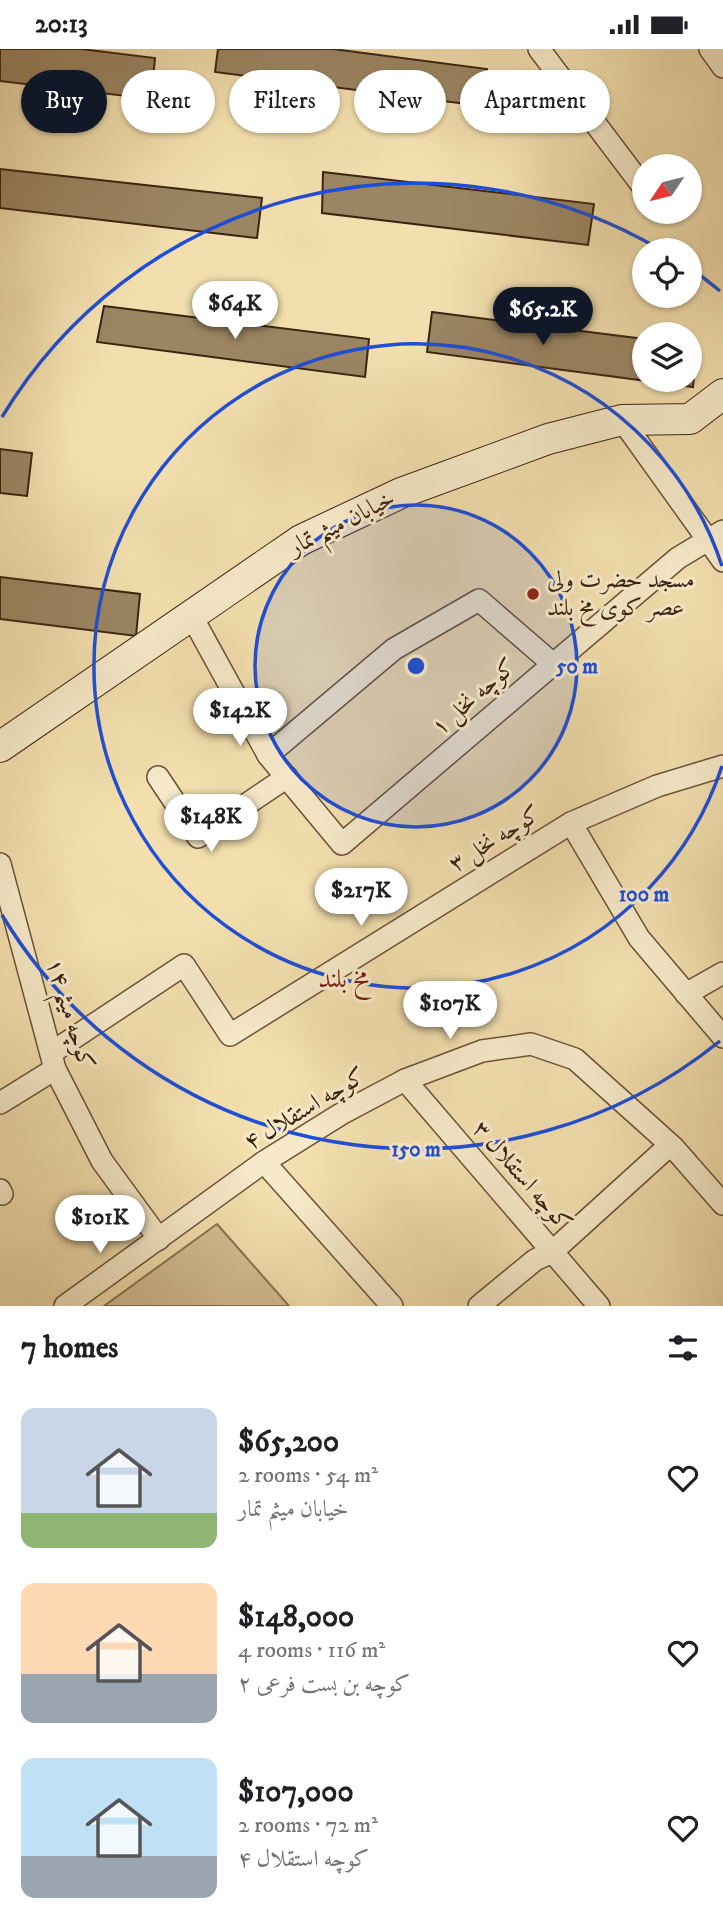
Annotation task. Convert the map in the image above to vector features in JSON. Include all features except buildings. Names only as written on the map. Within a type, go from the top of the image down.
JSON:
[{"type":"street","points":[[539,49],[632,172]]},
{"type":"street","points":[[710,49],[723,67]]},
{"type":"street","name":"خیابان میثم تمار","points":[[0,747],[301,540],[349,516],[479,463],[548,439],[622,420],[690,419],[723,394]]},
{"type":"street","points":[[622,420],[715,535],[723,561]]},
{"type":"street","name":"کوچه نخل ۱","points":[[287,777],[342,844],[678,558],[715,535]]},
{"type":"street","points":[[268,755],[394,649],[479,600],[552,664]]},
{"type":"street","points":[[158,777],[198,837],[287,777],[268,755],[191,615]]},
{"type":"street","name":"کوچه نخل ۳","points":[[53,1061],[184,965],[230,1035],[571,823],[657,786],[723,766]]},
{"type":"street","points":[[571,823],[639,938],[723,1037]]},
{"type":"street","name":"کوچه میثم ۱۴","points":[[0,864],[53,1061],[102,1161],[159,1239]]},
{"type":"street","points":[[687,995],[723,973]]},
{"type":"street","name":"کوچه استقلال ۴","points":[[65,1306],[264,1162],[341,1114],[405,1080],[482,1051],[531,1044],[575,1059],[670,1145],[723,1204]]},
{"type":"street","points":[[0,1103],[53,1061]]},
{"type":"street","name":"کوچه استقلال ۳","points":[[405,1080],[599,1306]]},
{"type":"street","points":[[479,1306],[535,1260],[552,1252],[670,1145]]},
{"type":"street","points":[[264,1162],[392,1306]]},
{"type":"shaded area","points":[[217,1224],[289,1306],[104,1306]]},
{"type":"place","name":"مسجد حضرت ولی عصر کوی مخ بلند","points":[[533,594]]},
{"type":"district","name":"مخ بلند","points":[[344,979]]}]
